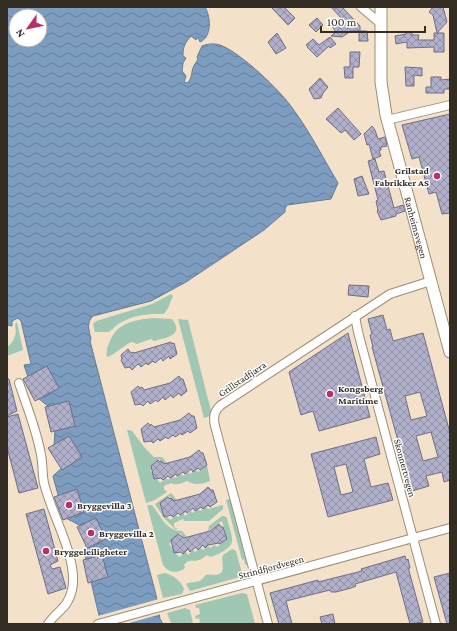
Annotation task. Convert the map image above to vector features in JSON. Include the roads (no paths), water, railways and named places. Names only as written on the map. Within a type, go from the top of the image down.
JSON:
[{"type":"street","points":[[361,7],[381,24]]},
{"type":"street","name":"Ranheimsvegen","points":[[382,7],[381,82],[387,120],[450,352]]},
{"type":"street","points":[[387,120],[450,106]]},
{"type":"street","name":"Grillstadfjæra","points":[[268,624],[215,426],[215,410],[221,404],[390,294],[431,281]]},
{"type":"street","name":"Skonnertvegen","points":[[355,316],[436,624]]},
{"type":"street","points":[[19,383],[34,428],[41,456],[44,483],[70,558],[74,579],[72,591],[66,606],[48,624]]},
{"type":"street","name":"Strindfjordvegen","points":[[98,624],[450,529]]},
{"type":"water","points":[[7,7],[205,7],[209,21],[207,36],[200,42],[198,37],[196,40],[191,36],[185,45],[183,56],[186,58],[183,63],[182,71],[186,76],[184,82],[187,83],[190,80],[193,67],[198,59],[197,57],[202,46],[218,44],[238,55],[260,73],[287,101],[305,127],[338,183],[331,199],[287,205],[285,212],[264,230],[186,282],[151,301],[93,316],[89,321],[90,341],[156,595],[160,619],[163,624],[101,624],[85,556],[88,544],[81,526],[64,517],[53,476],[64,466],[54,446],[55,430],[49,407],[38,398],[30,383],[24,365],[31,364],[21,321],[18,318],[12,321],[12,326],[7,325]]},
{"type":"place","name":"Grilstad Fabrikker AS","points":[[437,176]]},
{"type":"place","name":"Kongsberg Maritime","points":[[330,394]]},
{"type":"place","name":"Bryggevilla 3","points":[[69,505]]},
{"type":"place","name":"Bryggevilla 2","points":[[91,533]]},
{"type":"place","name":"Bryggeleiligheter","points":[[46,551]]}]
